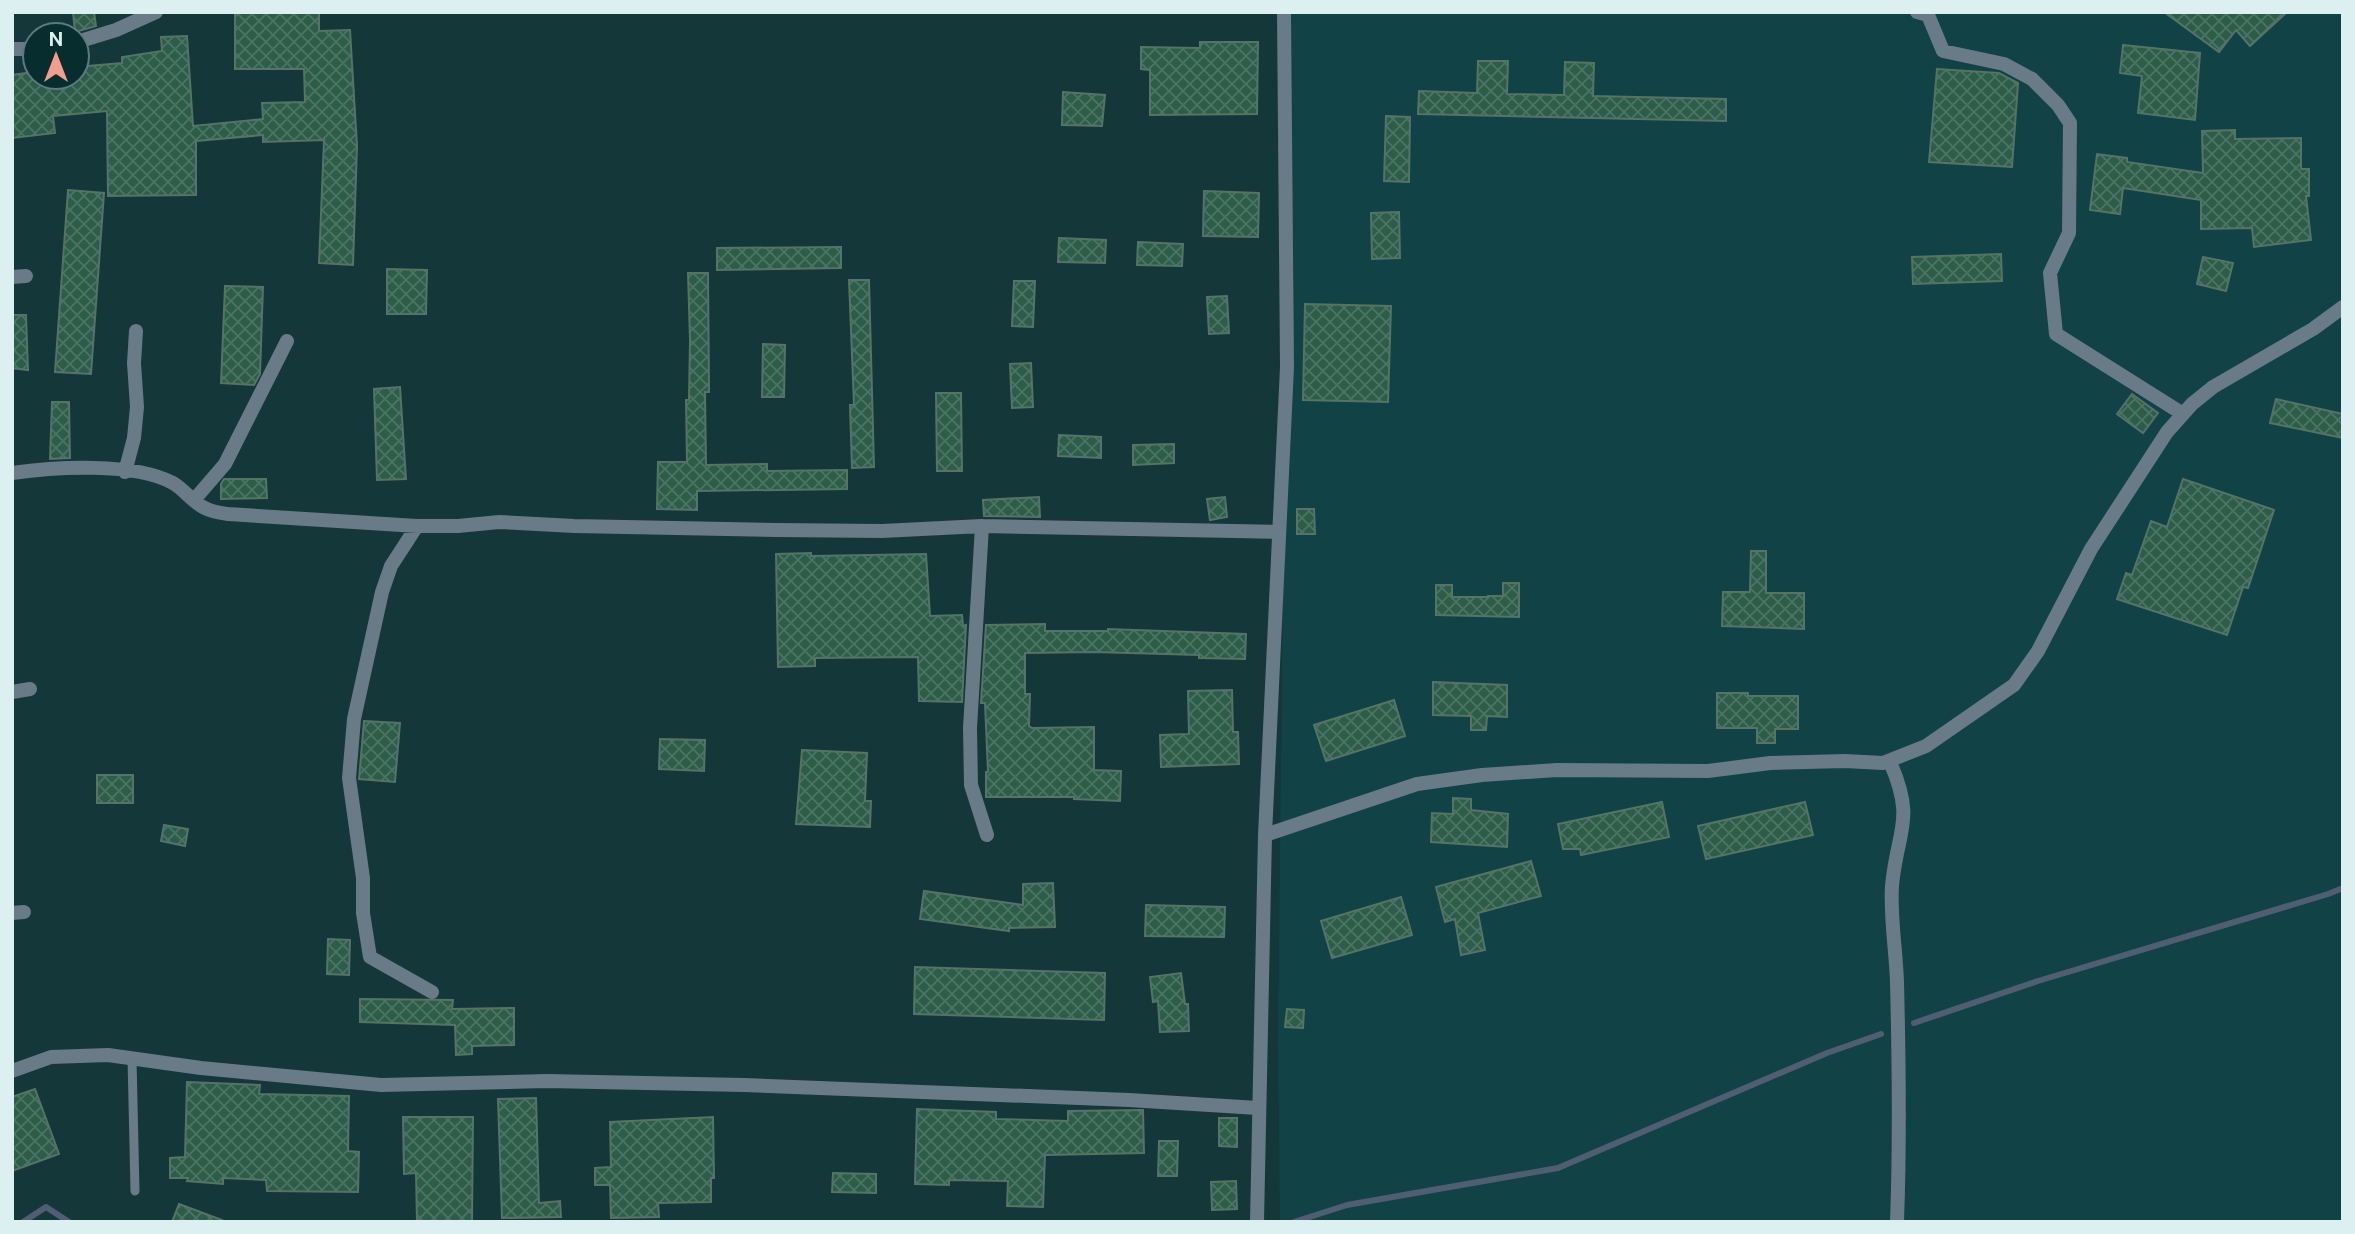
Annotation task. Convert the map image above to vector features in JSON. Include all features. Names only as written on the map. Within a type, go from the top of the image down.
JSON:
[{"type":"street","points":[[91,38],[156,12]]},
{"type":"street","points":[[1257,1222],[1265,835],[1287,367],[1284,12]]},
{"type":"street","points":[[1917,12],[1928,15],[1943,51],[2004,64],[2032,79],[2059,105],[2070,123],[2070,180],[2069,233],[2050,272],[2056,334],[2183,414]]},
{"type":"street","points":[[1265,835],[1417,784],[1482,775],[1557,769],[1708,771],[1770,763],[1890,762],[1926,746],[2014,685],[2038,651],[2091,549],[2167,432],[2183,414],[2213,387],[2313,328],[2343,307]]},
{"type":"street","points":[[125,472],[134,438],[137,407],[134,363],[136,331]]},
{"type":"street","points":[[194,500],[225,464],[287,341]]},
{"type":"street","points":[[12,473],[48,468],[147,474],[173,483],[205,509],[228,514],[417,526],[499,522],[574,526],[882,531],[982,526],[1279,532]]},
{"type":"street","points":[[417,526],[391,566],[382,592],[354,719],[349,778],[363,878],[363,913],[370,957],[432,992]]},
{"type":"street","points":[[982,526],[974,625],[970,739],[971,785],[987,835]]},
{"type":"street","points":[[12,692],[30,689]]},
{"type":"street","points":[[1890,762],[1903,797],[1905,811],[1892,887],[1897,979],[1900,1142],[1897,1222]]},
{"type":"street","points":[[12,1071],[51,1056],[108,1055],[201,1068],[381,1085],[547,1081],[744,1085],[1129,1100],[1258,1108]]},
{"type":"lane","points":[[132,1058],[135,1191]]},
{"type":"shaded area","points":[[1289,12],[2343,12],[2343,1222],[1280,1222],[1278,1043]]},
{"type":"building","points":[[73,12],[94,12],[96,26],[91,27],[91,21],[74,21]]},
{"type":"building","points":[[235,12],[319,12],[319,31],[350,30],[357,146],[353,265],[319,263],[324,140],[263,142],[263,135],[196,141],[196,195],[108,196],[107,111],[53,116],[55,133],[13,138],[12,75],[21,74],[21,91],[91,91],[91,66],[122,63],[122,57],[162,51],[161,37],[187,36],[193,126],[263,119],[262,103],[305,102],[304,69],[235,69]]},
{"type":"building","points":[[2164,12],[2287,12],[2250,46],[2236,30],[2219,52]]},
{"type":"building","points":[[1200,42],[1258,42],[1257,114],[1150,115],[1150,70],[1141,69],[1141,47],[1200,48]]},
{"type":"building","points":[[2123,45],[2200,53],[2195,120],[2138,113],[2142,76],[2120,73]]},
{"type":"building","points":[[1478,61],[1508,61],[1507,94],[1564,95],[1565,62],[1594,63],[1593,96],[1726,99],[1726,121],[1418,114],[1419,91],[1477,93]]},
{"type":"building","points":[[1937,69],[1999,73],[2018,83],[2012,167],[1929,162]]},
{"type":"building","points":[[1063,92],[1105,95],[1102,126],[1062,125]]},
{"type":"building","points":[[1386,116],[1410,117],[1409,182],[1384,181]]},
{"type":"building","points":[[2235,130],[2235,139],[2301,138],[2301,169],[2309,169],[2309,196],[2306,196],[2311,240],[2254,247],[2252,228],[2201,229],[2201,200],[2123,188],[2120,214],[2090,210],[2097,154],[2127,158],[2127,162],[2203,173],[2202,131]]},
{"type":"building","points":[[68,190],[104,193],[91,374],[55,372]]},
{"type":"building","points":[[1204,191],[1259,193],[1258,237],[1203,236]]},
{"type":"building","points":[[1399,212],[1400,258],[1372,259],[1371,213]]},
{"type":"building","points":[[1059,238],[1106,240],[1105,263],[1058,262]]},
{"type":"building","points":[[1138,242],[1183,244],[1182,266],[1137,265]]},
{"type":"building","points":[[841,247],[841,268],[717,270],[717,248]]},
{"type":"building","points":[[2001,254],[2002,281],[1913,284],[1912,257]]},
{"type":"building","points":[[2203,257],[2233,263],[2226,291],[2197,284]]},
{"type":"building","points":[[387,269],[427,270],[426,314],[387,314]]},
{"type":"building","points":[[688,273],[708,273],[709,392],[705,392],[706,465],[767,464],[767,471],[847,470],[847,489],[697,491],[697,510],[657,509],[658,462],[687,462],[686,400],[689,400],[690,340]]},
{"type":"building","points":[[849,280],[869,280],[874,467],[852,468],[850,405],[854,405]]},
{"type":"building","points":[[1014,281],[1035,281],[1033,327],[1012,326]]},
{"type":"building","points":[[225,286],[263,287],[260,374],[254,385],[221,383]]},
{"type":"building","points":[[1227,296],[1229,333],[1209,334],[1207,297]]},
{"type":"building","points":[[1305,304],[1391,306],[1388,402],[1303,400]]},
{"type":"building","points":[[12,315],[26,315],[28,370],[12,368]]},
{"type":"building","points":[[763,344],[785,345],[784,397],[762,397]]},
{"type":"building","points":[[1031,363],[1033,407],[1012,408],[1010,364]]},
{"type":"building","points":[[400,387],[406,479],[377,480],[374,389]]},
{"type":"building","points":[[936,393],[961,393],[962,471],[937,471]]},
{"type":"building","points":[[2132,394],[2158,413],[2143,433],[2117,414]]},
{"type":"building","points":[[2276,399],[2343,414],[2343,438],[2270,423]]},
{"type":"building","points":[[52,402],[69,402],[70,458],[50,459]]},
{"type":"building","points":[[1059,435],[1101,437],[1101,458],[1058,456]]},
{"type":"building","points":[[1174,444],[1174,463],[1133,465],[1133,445]]},
{"type":"building","points":[[224,479],[266,479],[267,498],[221,499],[221,484]]},
{"type":"building","points":[[2183,479],[2274,510],[2248,588],[2243,587],[2227,635],[2117,599],[2126,573],[2132,575],[2151,521],[2167,527]]},
{"type":"building","points":[[1039,497],[1040,517],[984,516],[983,500]]},
{"type":"building","points":[[1225,497],[1227,517],[1210,520],[1207,499]]},
{"type":"building","points":[[1297,509],[1314,509],[1315,534],[1297,534]]},
{"type":"building","points":[[1751,551],[1766,551],[1766,593],[1804,593],[1804,629],[1722,626],[1723,592],[1750,592]]},
{"type":"building","points":[[811,553],[811,556],[926,554],[930,616],[962,615],[963,626],[966,625],[962,702],[919,701],[918,657],[815,658],[815,666],[778,667],[776,554]]},
{"type":"building","points":[[1503,583],[1519,583],[1519,617],[1436,615],[1436,585],[1452,585],[1452,597],[1488,597],[1503,596]]},
{"type":"building","points":[[1045,624],[1045,631],[1108,629],[1246,634],[1245,659],[1094,652],[1025,653],[1025,694],[1030,694],[1029,726],[1094,727],[1094,770],[1121,771],[1120,801],[1074,797],[986,797],[988,772],[985,703],[981,703],[986,625]]},
{"type":"building","points":[[1433,682],[1507,685],[1507,717],[1487,716],[1486,730],[1471,730],[1471,716],[1433,715]]},
{"type":"building","points":[[1232,690],[1233,732],[1238,732],[1239,764],[1161,767],[1160,735],[1189,734],[1188,691]]},
{"type":"building","points":[[1717,693],[1798,696],[1798,729],[1775,729],[1775,743],[1757,743],[1757,728],[1717,728]]},
{"type":"building","points":[[1394,700],[1405,736],[1326,761],[1314,725]]},
{"type":"building","points":[[364,721],[400,723],[395,782],[359,779]]},
{"type":"building","points":[[660,739],[705,740],[704,771],[659,769]]},
{"type":"building","points":[[802,750],[867,753],[865,801],[871,801],[870,827],[796,824]]},
{"type":"building","points":[[97,775],[133,775],[133,803],[97,803]]},
{"type":"building","points":[[1453,798],[1471,799],[1471,810],[1508,814],[1507,847],[1431,842],[1432,813],[1453,814]]},
{"type":"building","points":[[1662,802],[1669,837],[1581,855],[1580,849],[1563,849],[1558,824]]},
{"type":"building","points":[[1805,802],[1813,835],[1706,859],[1698,826]]},
{"type":"building","points":[[164,825],[188,829],[185,846],[161,841]]},
{"type":"building","points":[[1531,861],[1541,896],[1478,913],[1485,950],[1461,955],[1455,919],[1445,922],[1436,887]]},
{"type":"building","points":[[1053,883],[1055,927],[1009,928],[1009,931],[920,919],[924,891],[1023,905],[1023,884]]},
{"type":"building","points":[[1401,897],[1412,935],[1332,958],[1321,921]]},
{"type":"building","points":[[1146,905],[1225,907],[1224,937],[1145,936]]},
{"type":"building","points":[[328,939],[350,940],[349,975],[327,974]]},
{"type":"building","points":[[915,967],[1105,973],[1104,1020],[914,1014]]},
{"type":"building","points":[[1181,973],[1185,1004],[1188,1004],[1189,1031],[1160,1032],[1158,1001],[1153,1002],[1150,977]]},
{"type":"building","points":[[360,999],[453,1000],[452,1009],[514,1008],[514,1045],[472,1046],[472,1054],[456,1055],[455,1025],[360,1022]]},
{"type":"building","points":[[1287,1009],[1304,1010],[1303,1028],[1285,1027]]},
{"type":"building","points":[[187,1082],[260,1085],[259,1094],[349,1096],[348,1151],[359,1152],[358,1192],[267,1191],[266,1180],[223,1178],[223,1184],[170,1178],[170,1158],[185,1157]]},
{"type":"building","points":[[35,1089],[59,1154],[12,1171],[12,1097]]},
{"type":"building","points":[[536,1098],[539,1203],[560,1201],[561,1217],[502,1218],[498,1099]]},
{"type":"building","points":[[917,1109],[996,1112],[996,1119],[1068,1121],[1068,1111],[1143,1110],[1144,1153],[1045,1155],[1043,1207],[1007,1206],[1008,1181],[949,1180],[949,1185],[915,1184]]},
{"type":"building","points":[[403,1117],[473,1117],[472,1222],[417,1222],[416,1173],[404,1174]]},
{"type":"building","points":[[713,1117],[714,1178],[711,1178],[711,1202],[658,1203],[659,1217],[611,1218],[610,1185],[595,1185],[595,1168],[611,1167],[610,1122]]},
{"type":"building","points":[[1219,1118],[1237,1118],[1237,1147],[1219,1146]]},
{"type":"building","points":[[1159,1141],[1178,1141],[1177,1176],[1158,1176]]},
{"type":"building","points":[[833,1173],[876,1174],[876,1193],[832,1192]]},
{"type":"building","points":[[1236,1181],[1237,1209],[1212,1210],[1211,1182]]},
{"type":"building","points":[[179,1204],[222,1220],[172,1222]]},
{"type":"waterway","points":[[1914,1023],[2038,981],[2343,888]]},
{"type":"waterway","points":[[1294,1222],[1347,1205],[1558,1168],[1827,1053],[1881,1034]]},
{"type":"waterway","points":[[23,1222],[46,1207],[69,1222]]}]
